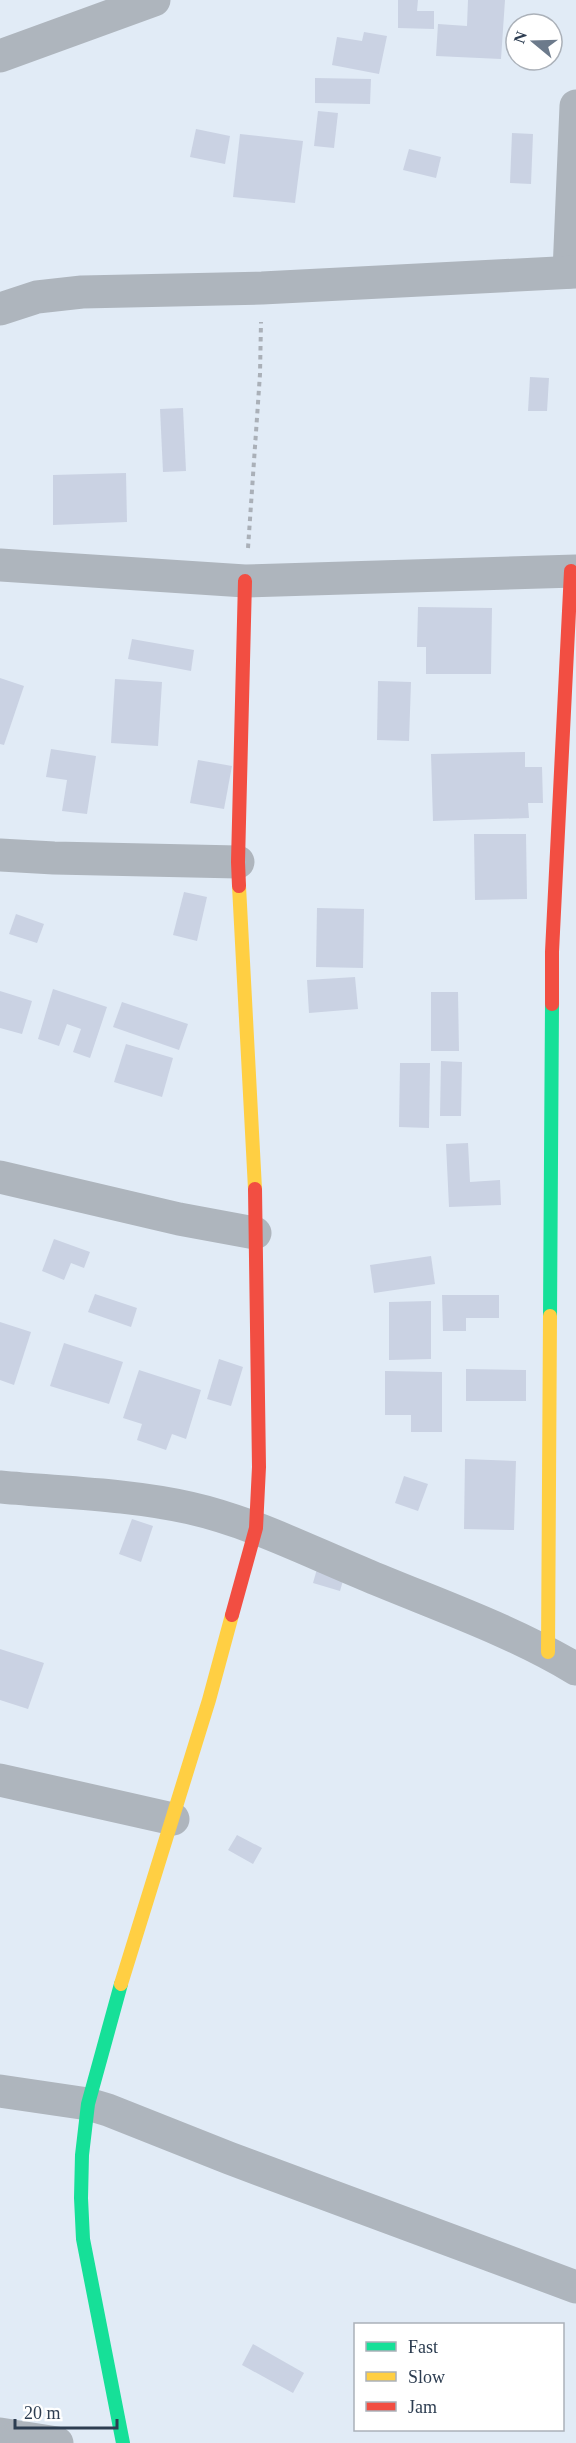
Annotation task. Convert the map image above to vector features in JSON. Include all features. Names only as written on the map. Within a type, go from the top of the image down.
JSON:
[{"type":"street","points":[[0,56],[154,0]]},
{"type":"street","points":[[0,309],[37,297],[82,292],[262,288],[572,272],[576,106]]},
{"type":"street","points":[[0,565],[245,581],[573,571],[552,952],[548,1652]]},
{"type":"street","points":[[123,2443],[83,2239],[82,2166],[88,2104],[110,2020],[209,1700],[256,1528],[259,1467],[255,1174],[238,862],[245,581]]},
{"type":"street","points":[[0,855],[238,862]]},
{"type":"street","points":[[0,1177],[179,1219],[255,1233]]},
{"type":"street","points":[[0,1487],[190,1508],[256,1528],[548,1652],[576,1669]]},
{"type":"street","points":[[0,1780],[173,1819]]},
{"type":"street","points":[[0,2091],[88,2104],[576,2287]]},
{"type":"street","points":[[0,2434],[57,2443]]},
{"type":"path","points":[[245,581],[260,374],[262,288]]},
{"type":"building","points":[[398,0],[418,0],[417,11],[434,11],[434,29],[398,28]]},
{"type":"building","points":[[468,0],[505,0],[501,59],[436,56],[438,24],[467,26]]},
{"type":"building","points":[[364,32],[387,36],[379,74],[332,65],[337,37],[362,41]]},
{"type":"building","points":[[315,78],[371,79],[370,104],[315,103]]},
{"type":"building","points":[[318,111],[338,113],[334,148],[314,146]]},
{"type":"building","points":[[196,129],[230,136],[225,164],[190,157]]},
{"type":"building","points":[[512,133],[533,134],[531,184],[510,183]]},
{"type":"building","points":[[240,134],[303,141],[295,203],[233,197]]},
{"type":"building","points":[[409,149],[441,157],[436,178],[403,170]]},
{"type":"building","points":[[530,377],[549,378],[547,411],[528,411]]},
{"type":"building","points":[[183,408],[186,471],[163,472],[160,409]]},
{"type":"building","points":[[126,473],[127,522],[53,525],[53,475]]},
{"type":"building","points":[[418,607],[492,608],[491,674],[426,674],[426,647],[417,647]]},
{"type":"building","points":[[132,639],[194,650],[191,671],[128,659]]},
{"type":"building","points":[[0,678],[24,686],[4,745],[0,744]]},
{"type":"building","points":[[115,679],[162,682],[158,746],[111,743]]},
{"type":"building","points":[[378,681],[411,682],[409,741],[377,740]]},
{"type":"building","points":[[51,749],[96,756],[87,814],[62,811],[67,780],[46,777]]},
{"type":"building","points":[[525,752],[525,767],[542,767],[543,803],[528,803],[529,818],[433,821],[431,754]]},
{"type":"building","points":[[198,760],[232,766],[224,809],[190,803]]},
{"type":"building","points":[[474,834],[526,834],[527,899],[475,900]]},
{"type":"building","points":[[184,892],[207,897],[197,941],[173,935]]},
{"type":"building","points":[[317,908],[364,909],[363,968],[316,967]]},
{"type":"building","points":[[16,914],[44,924],[37,943],[9,934]]},
{"type":"building","points":[[355,977],[358,1009],[309,1013],[307,980]]},
{"type":"building","points":[[53,989],[107,1007],[90,1058],[73,1052],[81,1029],[67,1024],[59,1046],[38,1039]]},
{"type":"building","points":[[0,991],[32,1001],[22,1034],[0,1028]]},
{"type":"building","points":[[431,992],[458,992],[459,1051],[431,1051]]},
{"type":"building","points":[[122,1002],[188,1024],[179,1050],[113,1027]]},
{"type":"building","points":[[126,1044],[173,1058],[162,1097],[114,1082]]},
{"type":"building","points":[[441,1061],[462,1062],[461,1116],[440,1116]]},
{"type":"building","points":[[400,1063],[430,1063],[429,1128],[399,1127]]},
{"type":"building","points":[[468,1143],[470,1182],[500,1180],[501,1205],[449,1207],[446,1144]]},
{"type":"building","points":[[54,1239],[90,1252],[84,1268],[71,1263],[64,1280],[42,1271]]},
{"type":"building","points":[[431,1256],[435,1284],[374,1293],[370,1265]]},
{"type":"building","points":[[95,1294],[137,1308],[131,1327],[88,1312]]},
{"type":"building","points":[[442,1295],[499,1295],[499,1318],[466,1318],[466,1331],[443,1331]]},
{"type":"building","points":[[431,1301],[431,1359],[389,1360],[389,1302]]},
{"type":"building","points":[[0,1322],[31,1332],[14,1385],[0,1380]]},
{"type":"building","points":[[64,1343],[123,1362],[109,1404],[50,1386]]},
{"type":"building","points":[[219,1359],[243,1367],[231,1406],[207,1399]]},
{"type":"building","points":[[466,1369],[526,1370],[526,1401],[466,1401]]},
{"type":"building","points":[[139,1370],[201,1390],[186,1439],[172,1434],[166,1450],[137,1440],[142,1424],[123,1418]]},
{"type":"building","points":[[385,1371],[442,1372],[442,1432],[411,1432],[411,1415],[385,1415]]},
{"type":"building","points":[[465,1459],[516,1461],[514,1530],[464,1529]]},
{"type":"building","points":[[404,1476],[428,1484],[418,1511],[395,1503]]},
{"type":"building","points":[[132,1519],[153,1526],[141,1562],[119,1554]]},
{"type":"building","points":[[317,1569],[344,1577],[340,1591],[313,1583]]},
{"type":"building","points":[[0,1649],[44,1663],[28,1709],[0,1700]]},
{"type":"building","points":[[237,1835],[262,1848],[253,1864],[228,1850]]},
{"type":"building","points":[[253,2344],[304,2373],[293,2393],[242,2365]]},
{"type":"traffic: fast","points":[[550,1316],[552,1004]]},
{"type":"traffic: fast","points":[[121,1984],[88,2104],[82,2155],[81,2198],[83,2239],[123,2443]]},
{"type":"traffic: slow","points":[[239,886],[255,1189]]},
{"type":"traffic: slow","points":[[548,1652],[550,1316]]},
{"type":"traffic: slow","points":[[121,1984],[209,1700],[232,1615]]},
{"type":"traffic: jam","points":[[552,1004],[552,952],[571,571]]},
{"type":"traffic: jam","points":[[239,886],[245,581]]},
{"type":"traffic: jam","points":[[232,1615],[256,1528],[259,1467],[255,1189]]}]
